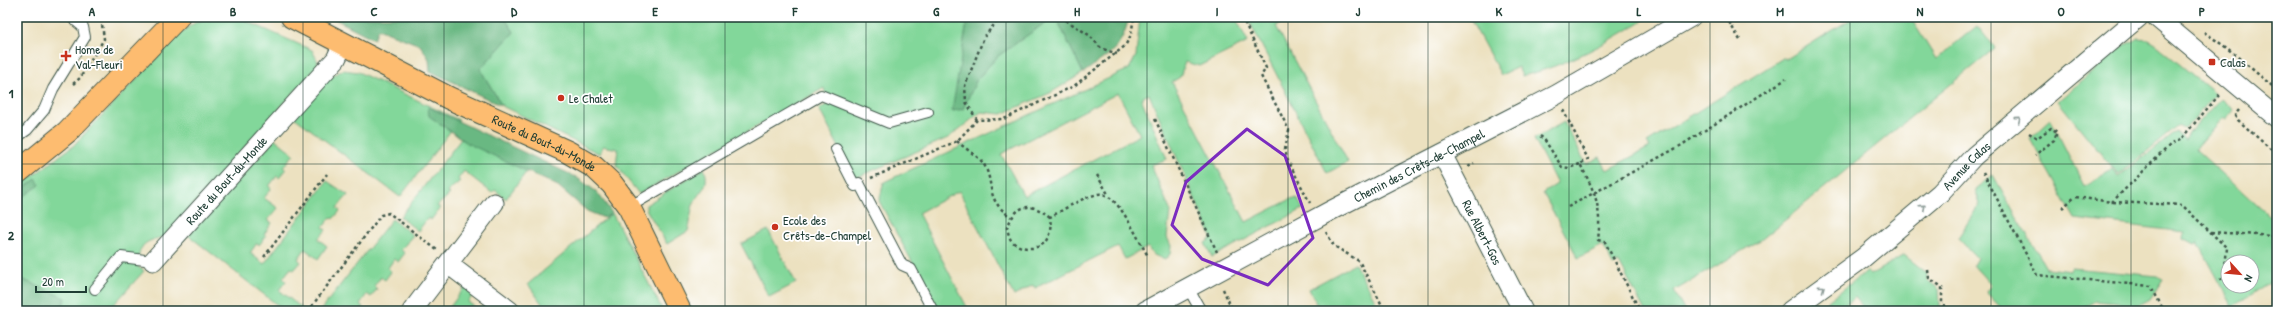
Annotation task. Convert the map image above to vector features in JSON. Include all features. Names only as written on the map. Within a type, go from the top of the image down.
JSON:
[{"type":"main road","points":[[18,169],[67,132],[178,17]]},
{"type":"main road","name":"Route du Bout-du-Monde","points":[[292,17],[449,98],[581,159],[605,176],[629,207],[680,311]]},
{"type":"street","name":"Avenue Calas","points":[[1790,311],[1863,258],[1940,193],[1974,156],[2139,17]]},
{"type":"street","points":[[2156,17],[2277,118]]},
{"type":"street","name":"Chemin des Crêts-de-Champel","points":[[1145,311],[1556,95],[1685,18]]},
{"type":"street","name":"Route du Bout-du-Monde","points":[[153,261],[336,59],[343,44]]},
{"type":"street","name":"Rue Albert-Gos","points":[[1442,154],[1523,311]]},
{"type":"street","points":[[412,311],[494,203]]},
{"type":"street","points":[[449,262],[510,311]]},
{"type":"lane","points":[[17,137],[27,130],[44,110],[53,89],[85,37],[83,27],[71,17]]},
{"type":"lane","points":[[629,207],[821,95],[889,123],[928,112]]},
{"type":"lane","points":[[836,149],[855,186],[859,183],[902,265],[911,269],[933,311]]},
{"type":"lane","points":[[95,290],[121,258],[153,261]]},
{"type":"lane","points":[[1188,288],[1201,311]]},
{"type":"path","points":[[977,120],[966,102],[965,86],[984,37],[998,20],[1006,17]]},
{"type":"path","points":[[1061,17],[1089,35],[1101,48],[1118,54]]},
{"type":"path","points":[[859,183],[957,141],[977,120],[1004,119],[1052,98],[1074,86],[1118,54],[1128,41],[1134,17]]},
{"type":"path","points":[[1242,17],[1266,68],[1261,76],[1288,130],[1285,149],[1287,159],[1312,207]]},
{"type":"path","points":[[1726,17],[1740,40]]},
{"type":"path","points":[[1568,207],[1680,146],[1786,79]]},
{"type":"path","points":[[2112,202],[2171,144],[2180,140],[2220,94]]},
{"type":"path","points":[[1540,136],[1544,139],[1562,167],[1569,168],[1588,159],[1556,95]]},
{"type":"path","points":[[2239,110],[2235,115],[2238,120],[2277,155]]},
{"type":"path","points":[[1155,119],[1219,256]]},
{"type":"path","points":[[2027,132],[2037,138],[2051,128],[2057,132],[2054,140],[2035,155]]},
{"type":"path","points":[[957,141],[977,156],[984,165],[992,197],[1002,211],[1011,217]]},
{"type":"path","points":[[1974,156],[2037,275],[2151,286],[2164,311]]},
{"type":"path","points":[[1580,164],[1596,192],[1600,222],[1598,240],[1606,242],[1640,311]]},
{"type":"path","points":[[264,257],[327,174]]},
{"type":"path","points":[[1097,175],[1108,195],[1119,205],[1148,256]]},
{"type":"path","points":[[1050,217],[1086,198],[1099,194],[1108,195]]},
{"type":"path","points":[[2062,208],[2075,197],[2112,202],[2182,205],[2227,248],[2224,277],[2219,280]]},
{"type":"path","points":[[1029,205],[1040,209],[1050,217],[1051,228],[1046,241],[1036,248],[1023,248],[1011,241],[1006,228],[1011,217],[1019,209],[1029,205]]},
{"type":"path","points":[[308,311],[381,215],[389,213],[449,262]]},
{"type":"path","points":[[1326,232],[1334,246],[1359,261],[1385,311]]},
{"type":"path","points":[[2210,232],[2273,236],[2277,240]]},
{"type":"path","points":[[1928,270],[1929,278],[1942,287],[1942,304],[1953,311]]},
{"type":"path","points":[[1222,287],[1233,311]]},
{"type":"highlighted area","points":[[1247,129],[1285,156],[1313,238],[1268,285],[1202,259],[1172,225],[1186,182]]},
{"type":"green space","points":[[212,17],[237,17],[312,50],[318,62],[315,69],[164,237],[147,242],[144,245],[139,254],[138,267],[144,271],[108,311],[17,311],[17,188],[73,146],[179,34],[196,22]]},
{"type":"green space","points":[[331,17],[504,17],[514,32],[480,69],[502,106],[430,71],[429,59],[420,45],[378,29],[374,39]]},
{"type":"green space","points":[[504,17],[968,17],[953,111],[963,109],[977,79],[998,56],[1053,17],[1056,17],[1083,73],[1050,93],[1002,114],[981,112],[948,138],[855,178],[819,109],[828,104],[824,88],[639,194],[616,165],[618,149],[603,146],[600,154],[502,106],[480,69],[514,32]]},
{"type":"green space","points":[[968,17],[1053,17],[998,56],[977,79],[963,109],[952,111]]},
{"type":"green space","points":[[1056,17],[1129,17],[1126,28],[1118,44],[1107,55],[1083,73]]},
{"type":"green space","points":[[1140,17],[1235,17],[1248,42],[1199,66],[1185,62],[1180,77],[1172,82],[1246,222],[1293,198],[1297,198],[1303,209],[1212,257],[1205,243],[1212,238],[1149,94],[1141,98],[1167,159],[1151,165],[1170,210],[1167,237],[1171,246],[1170,254],[1165,260],[1152,254],[1148,247],[1125,259],[1118,246],[1035,288],[1033,285],[1014,296],[959,191],[918,213],[969,311],[939,311],[879,201],[884,182],[1129,69],[1136,56]],"holes":[[[1118,93],[1140,135],[1024,196],[1001,154]]]},
{"type":"green space","points":[[1247,17],[1293,17],[1276,26],[1348,162],[1327,173]]},
{"type":"green space","points":[[1469,17],[1648,17],[1588,52],[1556,66],[1522,76],[1518,67],[1501,75]]},
{"type":"green space","points":[[1854,17],[1910,17],[1936,59],[1977,26],[1995,48],[1762,239],[1674,291],[1685,311],[1645,311],[1619,262],[1613,265],[1603,245],[1578,258],[1543,193],[1557,184],[1534,139],[1564,122],[1586,164],[1600,157],[1607,170],[1650,147],[1647,143],[1783,58],[1785,60]]},
{"type":"green space","points":[[2139,38],[2147,39],[2156,45],[2216,94],[2185,129],[2179,125],[2118,175],[2058,101],[2123,46]]},
{"type":"green space","points":[[343,70],[358,72],[459,120],[400,197],[294,117],[327,79]]},
{"type":"green space","points":[[2221,99],[2234,110],[2226,120],[2223,118],[2195,149],[2277,223],[2277,278],[2260,289],[2260,254],[2220,254],[2220,283],[2198,242],[2195,244],[2184,238],[2185,232],[2075,219],[2030,139],[2051,120],[2084,186],[2112,170],[2118,177],[2176,132],[2185,140],[2190,132]]},
{"type":"green space","points":[[428,107],[576,177],[597,192],[612,213],[604,218],[587,211],[558,186],[469,144],[429,116]]},
{"type":"green space","points":[[275,139],[294,154],[283,167],[286,170],[279,178],[277,176],[269,186],[271,189],[264,198],[278,208],[268,220],[272,223],[264,234],[266,236],[259,245],[257,243],[250,253],[264,264],[327,181],[348,195],[337,208],[340,211],[333,219],[331,217],[323,227],[326,230],[318,239],[327,246],[318,259],[305,249],[298,259],[301,262],[294,270],[291,268],[283,278],[286,281],[279,290],[304,310],[302,311],[285,311],[188,235]]},
{"type":"green space","points":[[461,139],[527,171],[506,199],[495,190],[492,193],[464,171],[458,179],[460,181],[447,192],[450,194],[437,206],[440,208],[431,220],[428,218],[418,231],[400,217]]},
{"type":"green space","points":[[704,168],[706,175],[705,186],[694,203],[688,231],[667,244],[646,209],[646,205]]},
{"type":"green space","points":[[1993,175],[2046,268],[2070,271],[2071,268],[2158,276],[2163,279],[2150,299],[2139,305],[2095,301],[2078,311],[2004,311],[1986,292],[1991,285],[1973,265],[1977,258],[1958,238],[1980,203],[1975,189]]},
{"type":"green space","points":[[36,179],[40,185],[17,201],[17,193]]},
{"type":"green space","points":[[612,213],[663,311],[547,311],[528,284]]},
{"type":"green space","points":[[392,219],[413,235],[401,250],[405,253],[398,262],[394,259],[388,268],[391,272],[385,280],[381,277],[374,286],[377,289],[371,297],[367,294],[360,304],[363,307],[360,311],[320,311]]},
{"type":"green space","points":[[768,230],[796,283],[769,297],[741,244]]},
{"type":"green space","points":[[1904,255],[1927,273],[1927,280],[1939,289],[1940,306],[1948,311],[1866,311],[1855,297],[1837,311],[1835,308],[1831,311],[1815,311],[1867,271],[1870,275]]},
{"type":"green space","points":[[1355,264],[1381,311],[1321,311],[1309,289]]},
{"type":"green space","points":[[17,277],[65,298],[62,311],[27,311],[20,308],[17,311]]},
{"type":"green space","points":[[464,288],[476,291],[468,302],[480,311],[447,311]]},
{"type":"green space","points":[[2226,294],[2253,294],[2233,307]]},
{"type":"place","name":"Home de Val-Fleuri","points":[[66,56]]},
{"type":"place","name":"Calas","points":[[2212,62]]},
{"type":"place","name":"Le Chalet","points":[[561,98]]},
{"type":"place","name":"Ecole des Crêts-de-Champel","points":[[775,227]]}]
